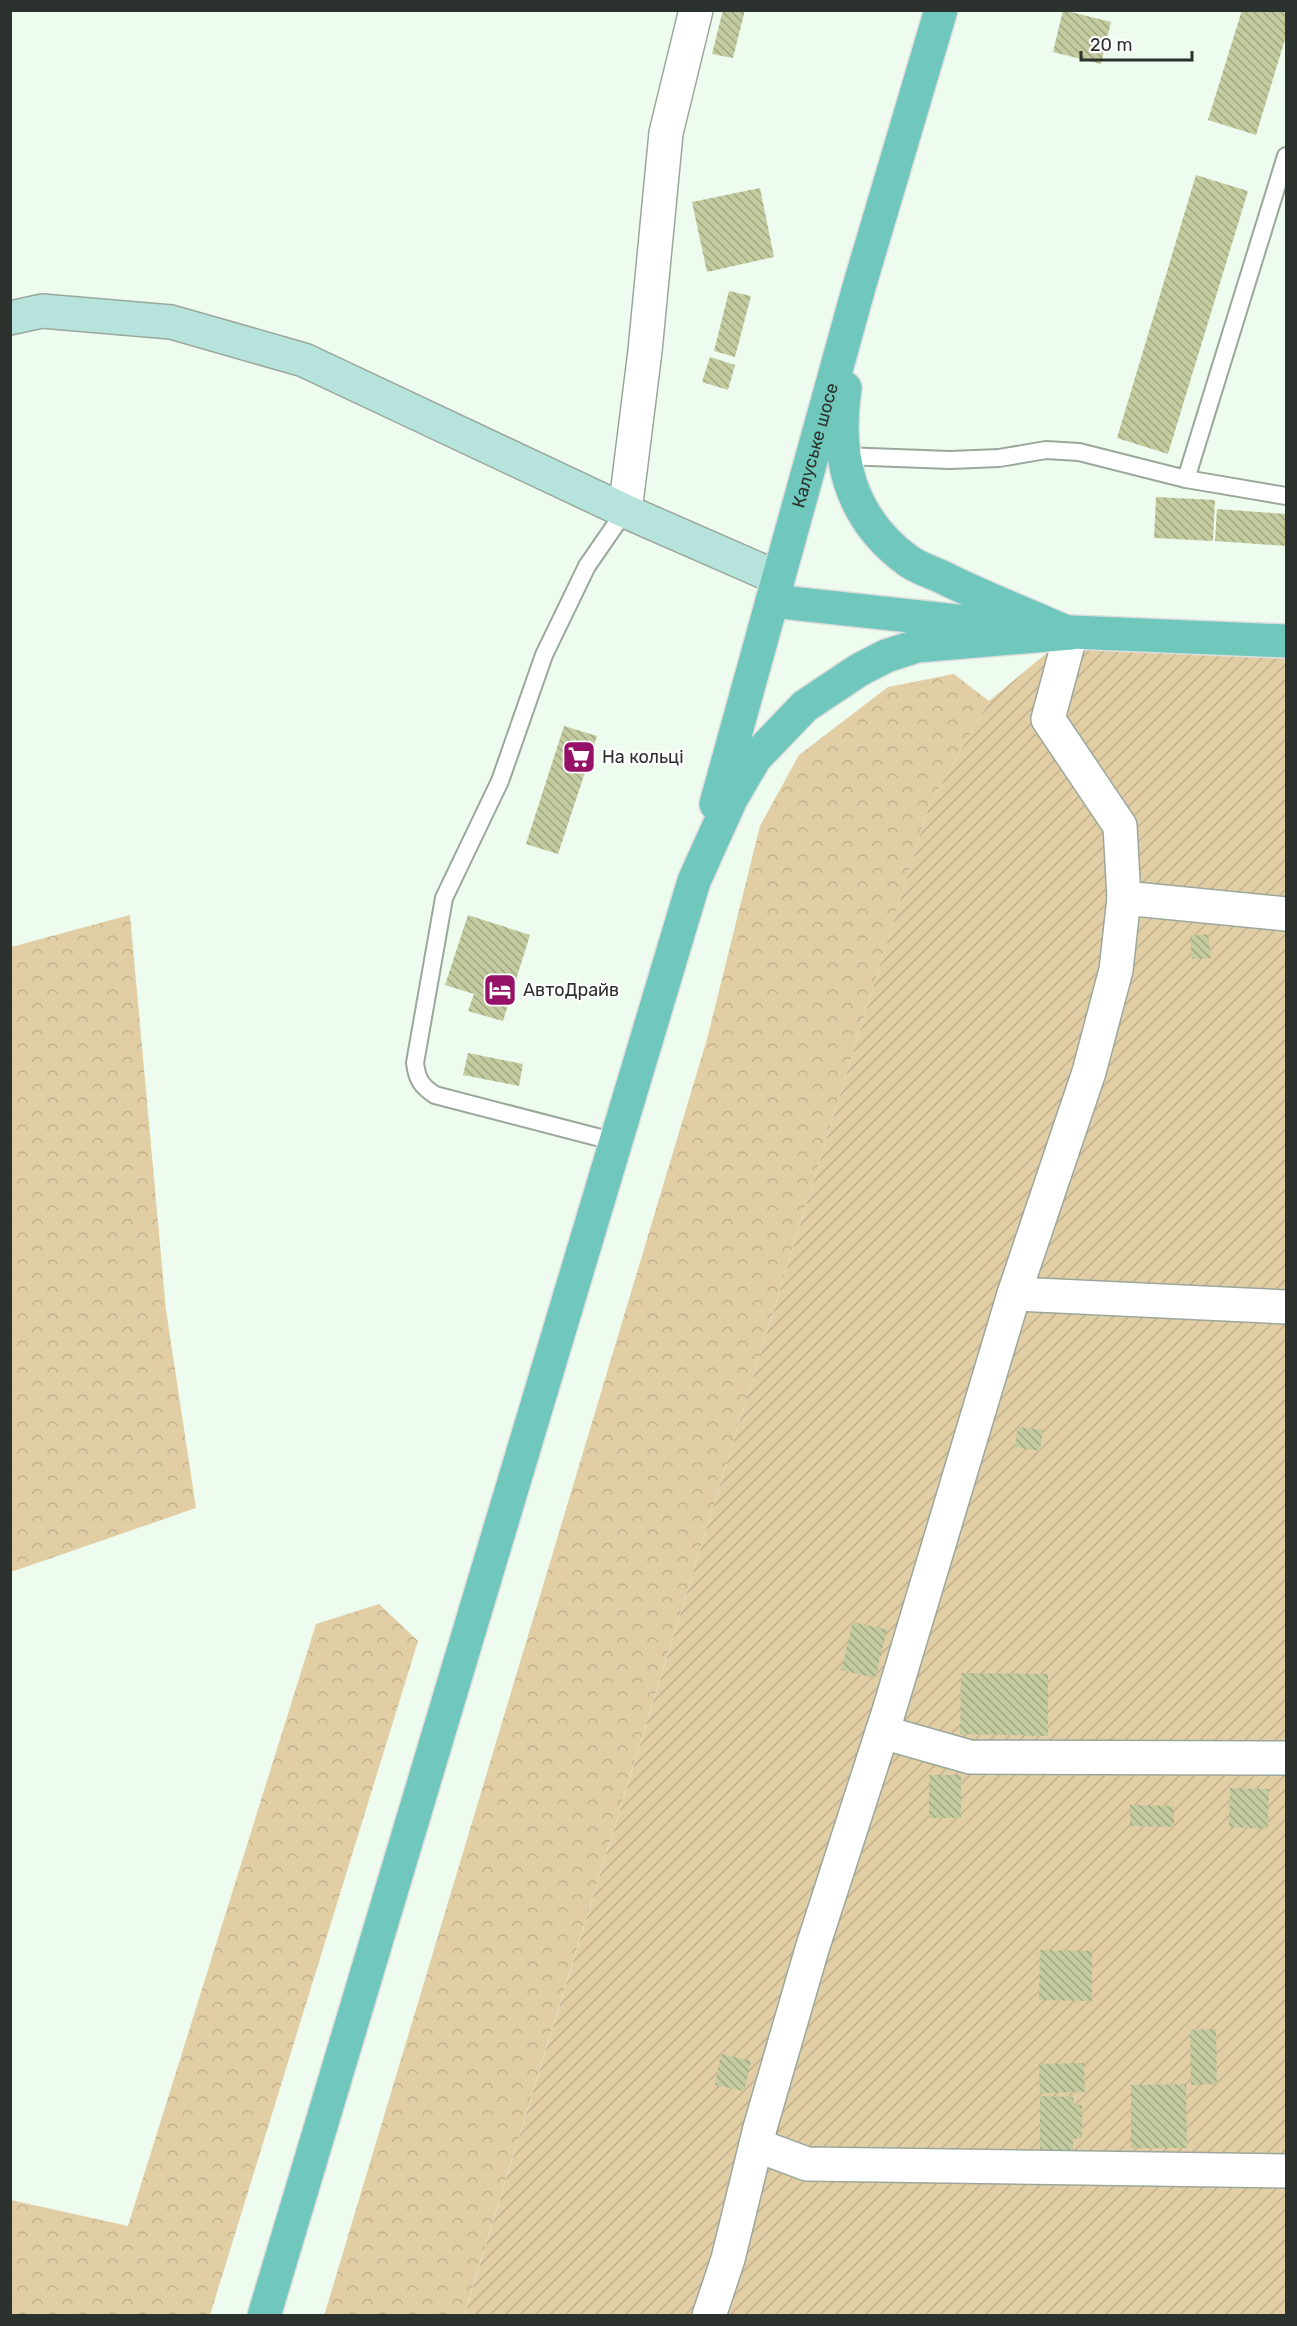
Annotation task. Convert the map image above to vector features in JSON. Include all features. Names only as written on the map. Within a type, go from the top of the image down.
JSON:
[{"type":"main road","name":"Калуське шосе","points":[[694,881],[859,287],[940,10]]},
{"type":"main road","points":[[859,287],[843,405],[843,456],[855,500],[878,534],[908,561],[1071,633]]},
{"type":"main road","points":[[775,590],[1071,633],[1287,641]]},
{"type":"main road","points":[[264,2316],[694,881],[731,800],[755,758],[805,706],[886,656],[918,646],[1071,633]]},
{"type":"street","points":[[625,511],[645,351],[666,133],[696,10]]},
{"type":"street","points":[[10,318],[42,311],[171,322],[304,360],[625,511],[775,590]]},
{"type":"street","points":[[709,2316],[728,2259],[756,2145],[812,1949],[882,1732],[1014,1294],[1089,1072],[1116,970],[1124,898],[1120,826],[1048,719],[1071,633]]},
{"type":"street","points":[[1124,898],[1287,914]]},
{"type":"street","points":[[1014,1294],[1287,1307]]},
{"type":"street","points":[[882,1732],[970,1757],[1287,1758]]},
{"type":"street","points":[[756,2145],[807,2164],[1287,2171]]},
{"type":"lane","points":[[1186,479],[1287,156]]},
{"type":"lane","points":[[843,456],[950,460],[999,458],[1046,450],[1079,452],[1186,479],[1287,496]]},
{"type":"lane","points":[[616,1142],[435,1095],[423,1088],[416,1077],[415,1063],[444,898],[500,781],[544,655],[587,566],[625,511]]},
{"type":"green space","points":[[1071,633],[1286,641],[1286,2315],[464,2316],[929,806],[989,701]]},
{"type":"green space","points":[[954,674],[989,701],[929,806],[464,2315],[324,2316],[707,1039],[760,826],[799,755],[888,687]]},
{"type":"green space","points":[[130,915],[166,1310],[196,1508],[11,1572],[11,947]]},
{"type":"green space","points":[[379,1604],[418,1641],[210,2315],[11,2315],[11,2200],[128,2226],[316,1624]]},
{"type":"building","points":[[723,10],[745,10],[733,58],[712,54]]},
{"type":"building","points":[[1063,10],[1111,22],[1101,64],[1053,52]]},
{"type":"building","points":[[1242,10],[1286,10],[1286,36],[1256,135],[1208,120]]},
{"type":"building","points":[[1196,175],[1248,191],[1168,454],[1117,438]]},
{"type":"building","points":[[760,188],[774,257],[707,272],[692,202]]},
{"type":"building","points":[[729,291],[751,296],[735,357],[714,351]]},
{"type":"building","points":[[710,357],[735,365],[728,390],[702,382]]},
{"type":"building","points":[[1156,497],[1215,500],[1213,541],[1154,538]]},
{"type":"building","points":[[1217,509],[1286,514],[1286,546],[1215,541]]},
{"type":"building","points":[[564,726],[597,736],[558,854],[526,844]]},
{"type":"building","points":[[468,915],[530,935],[503,1021],[468,1011],[474,994],[445,985]]},
{"type":"building","points":[[1208,934],[1211,958],[1192,959],[1190,936]]},
{"type":"building","points":[[468,1053],[523,1064],[519,1086],[463,1075]]},
{"type":"building","points":[[1018,1427],[1043,1430],[1040,1451],[1015,1447]]},
{"type":"building","points":[[853,1622],[887,1630],[875,1678],[841,1670]]},
{"type":"building","points":[[961,1673],[1048,1674],[1048,1736],[960,1734]]},
{"type":"building","points":[[929,1775],[961,1775],[961,1818],[929,1818]]},
{"type":"building","points":[[1230,1788],[1269,1789],[1268,1829],[1229,1827]]},
{"type":"building","points":[[1130,1805],[1174,1806],[1174,1827],[1130,1826]]},
{"type":"building","points":[[1040,1950],[1092,1951],[1092,2001],[1039,2000]]},
{"type":"building","points":[[1216,2029],[1217,2084],[1191,2085],[1190,2030]]},
{"type":"building","points":[[721,2054],[751,2061],[744,2091],[715,2085]]},
{"type":"building","points":[[1084,2063],[1085,2092],[1040,2093],[1039,2064]]},
{"type":"building","points":[[1186,2084],[1187,2148],[1131,2148],[1131,2085]]},
{"type":"building","points":[[1040,2096],[1073,2097],[1074,2105],[1082,2105],[1082,2138],[1073,2139],[1073,2151],[1040,2151]]},
{"type":"place","name":"На кольці","points":[[579,757]]},
{"type":"place","name":"АвтоДрайв","points":[[500,990]]}]
